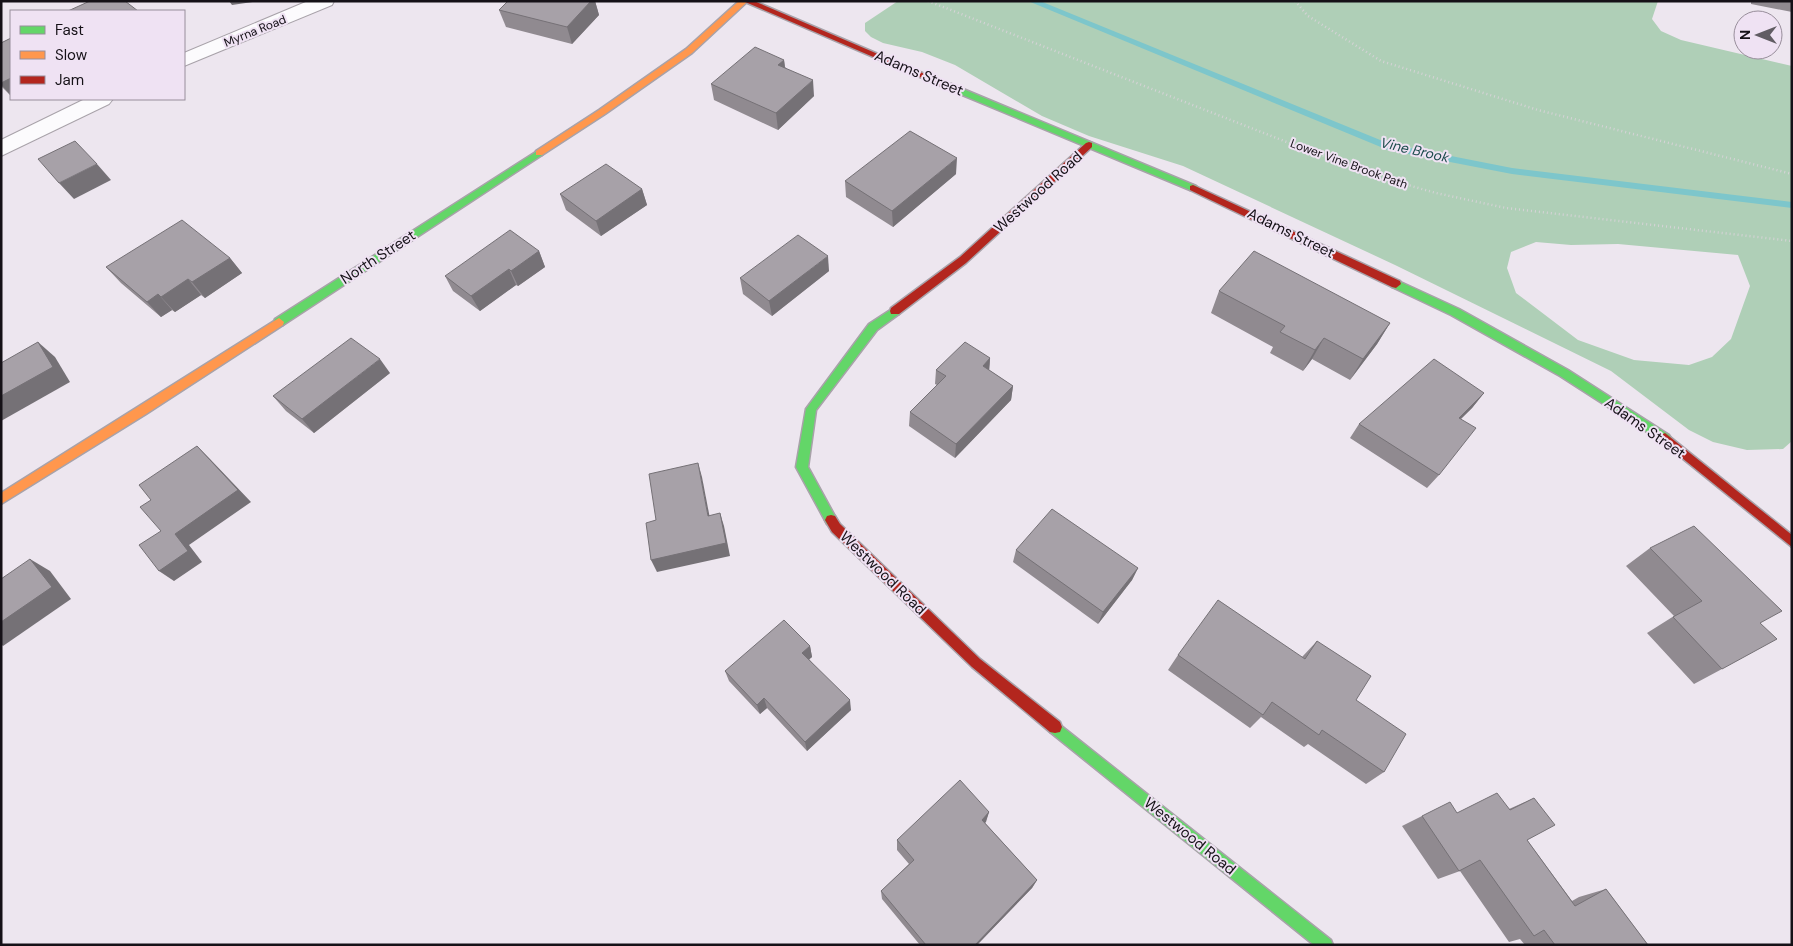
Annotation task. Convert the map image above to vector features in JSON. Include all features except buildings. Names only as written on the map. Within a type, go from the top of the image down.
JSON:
[{"type":"street","name":"Myrna Road","points":[[185,60],[325,1]]},
{"type":"street","name":"Adams Street","points":[[745,1],[1212,196],[1454,312],[1564,373],[1665,438],[1792,542]]},
{"type":"street","name":"North Street","points":[[1,499],[142,410],[609,107],[690,51],[745,1]]},
{"type":"street","points":[[1,149],[100,100]]},
{"type":"street","name":"Westwood Road","points":[[1089,145],[963,260],[872,327],[811,409],[802,467],[836,528],[976,662],[1326,945]]},
{"type":"path","name":"Lower Vine Brook Path","points":[[928,1],[1307,150],[1383,178],[1436,193],[1506,208],[1792,241]]},
{"type":"path","points":[[1295,1],[1308,16],[1381,61],[1538,110],[1792,174]]},
{"type":"green space","points":[[898,1],[1658,1],[1652,19],[1661,31],[1681,40],[1733,52],[1733,60],[1766,60],[1792,66],[1792,441],[1783,449],[1747,450],[1713,442],[1689,430],[1611,371],[1395,265],[1183,166],[1089,136],[1042,116],[955,65],[922,52],[883,43],[871,37],[865,31],[865,23]],"holes":[[[1536,242],[1571,245],[1618,244],[1738,255],[1750,286],[1731,339],[1712,357],[1689,365],[1634,360],[1578,340],[1516,293],[1507,268],[1511,252]]]},
{"type":"waterway","name":"Vine Brook","points":[[1032,1],[1388,147],[1512,171],[1792,205]]},
{"type":"traffic: fast","points":[[951,87],[1193,188]]},
{"type":"traffic: fast","points":[[279,322],[539,153]]},
{"type":"traffic: fast","points":[[1396,284],[1455,312],[1564,373],[1665,438]]},
{"type":"traffic: fast","points":[[831,520],[802,467],[811,409],[873,327],[895,311]]},
{"type":"traffic: fast","points":[[1055,727],[1326,945]]},
{"type":"traffic: slow","points":[[539,153],[602,112],[689,51],[744,1]]},
{"type":"traffic: slow","points":[[1,499],[279,322]]},
{"type":"traffic: jam","points":[[747,1],[951,87]]},
{"type":"traffic: jam","points":[[895,311],[963,260],[1089,145]]},
{"type":"traffic: jam","points":[[1193,188],[1396,284]]},
{"type":"traffic: jam","points":[[1665,438],[1792,542]]},
{"type":"traffic: jam","points":[[831,520],[836,528],[976,663],[1055,727]]}]
